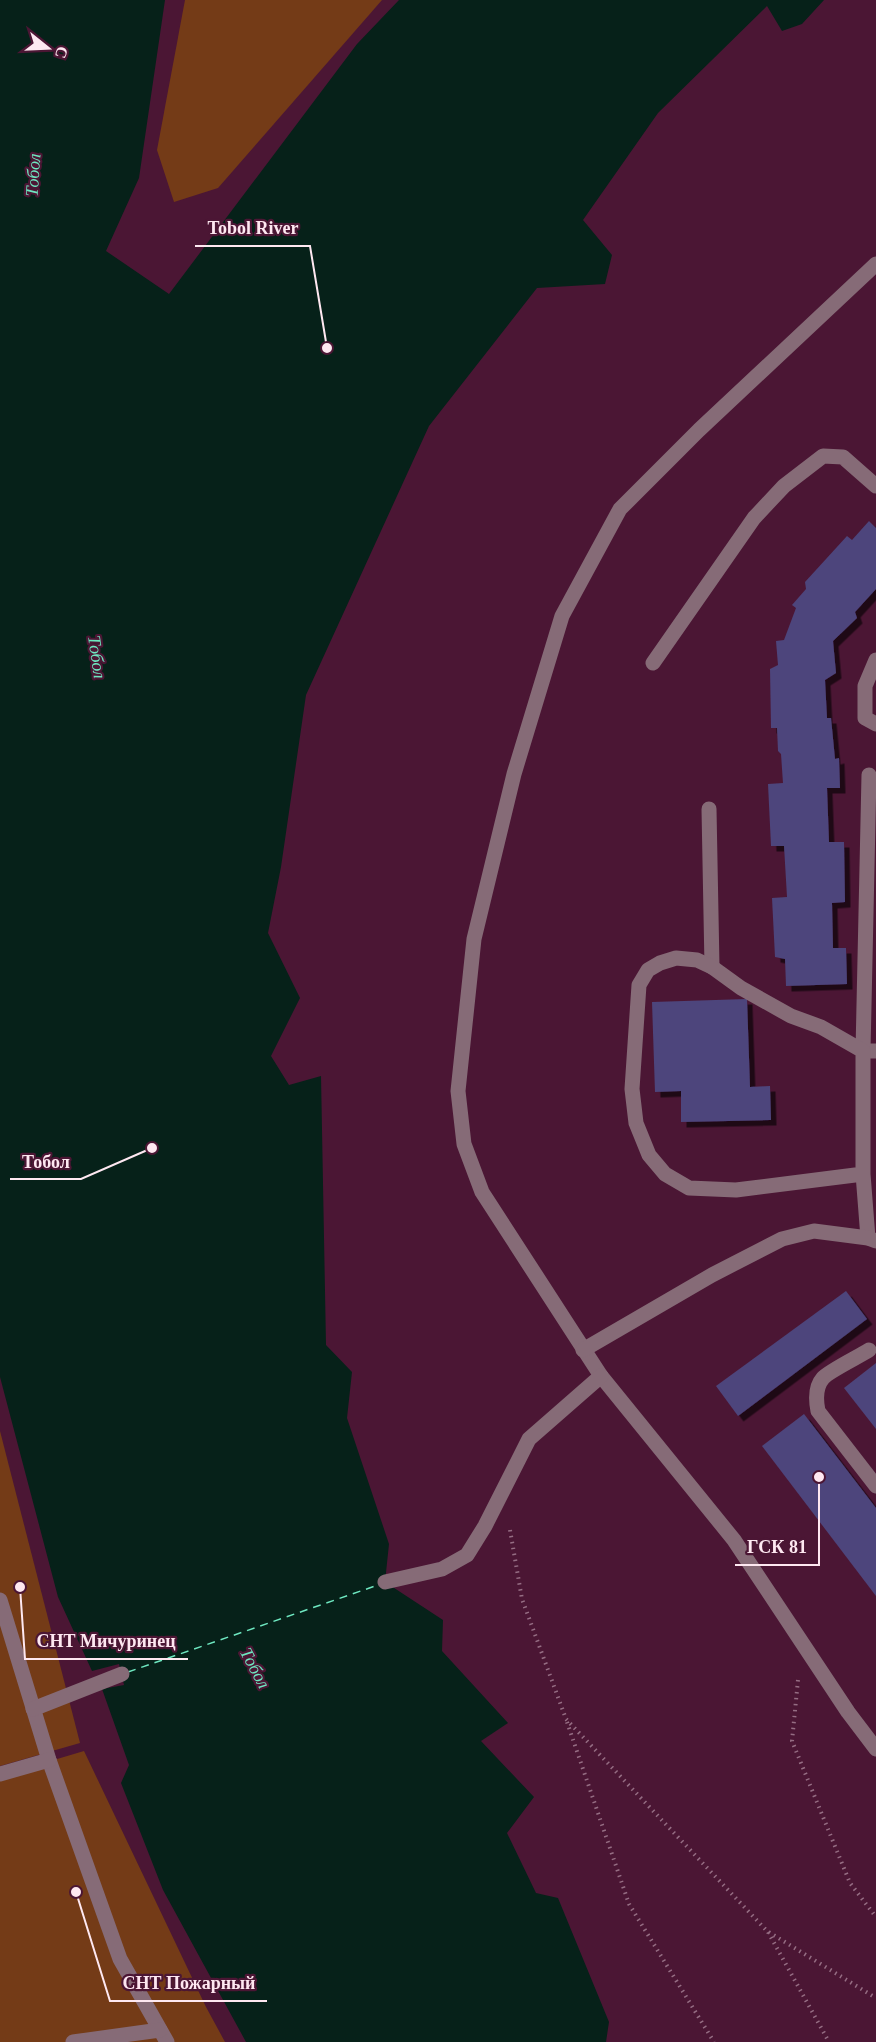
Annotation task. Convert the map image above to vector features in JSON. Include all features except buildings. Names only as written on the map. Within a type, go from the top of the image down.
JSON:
[{"type":"street","points":[[876,264],[699,430],[620,509],[562,616],[514,774],[474,939],[458,1091],[464,1144],[482,1192],[601,1376],[734,1540],[848,1712],[876,1749]]},
{"type":"street","points":[[653,663],[754,518],[784,486],[823,456],[843,457],[876,486]]},
{"type":"street","points":[[876,660],[865,686],[865,718],[876,724]]},
{"type":"street","points":[[583,1350],[712,1275],[782,1239],[814,1232],[872,1240],[863,1174],[869,1051],[868,775]]},
{"type":"street","points":[[709,809],[712,967]]},
{"type":"street","points":[[863,1174],[736,1190],[689,1188],[664,1174],[649,1155],[636,1123],[632,1089],[639,985],[648,970],[660,963],[676,958],[697,960],[791,1016],[821,1027],[869,1051]]},
{"type":"street","points":[[869,1350],[822,1378],[816,1394],[816,1402],[818,1411],[876,1486]]},
{"type":"street","points":[[385,1582],[442,1569],[467,1555],[485,1526],[529,1438],[601,1376]]},
{"type":"street","points":[[0,1600],[49,1760],[120,1959],[164,2036],[73,2042]]},
{"type":"street","points":[[33,1709],[122,1674]]},
{"type":"street","points":[[0,1774],[49,1760]]},
{"type":"path","points":[[510,1528],[509,1537],[522,1599],[629,1904],[714,2042]]},
{"type":"path","points":[[801,1641],[792,1741],[850,1883],[876,1917]]},
{"type":"path","points":[[566,1719],[767,1931],[829,2042]]},
{"type":"path","points":[[767,1931],[876,1998]]},
{"type":"shaded area","points":[[185,0],[382,0],[218,188],[174,202],[157,150]]},
{"type":"shaded area","points":[[0,1431],[80,1743],[0,1766]]},
{"type":"shaded area","points":[[84,1751],[206,2007],[225,2042],[0,2042],[0,1776]]},
{"type":"water","points":[[0,0],[165,0],[139,178],[106,251],[169,294],[357,44],[399,0],[824,0],[802,24],[782,31],[767,6],[658,113],[583,220],[612,255],[605,284],[537,288],[429,426],[306,695],[281,867],[268,933],[300,998],[271,1056],[289,1085],[321,1076],[326,1345],[352,1372],[347,1418],[389,1544],[385,1582],[443,1620],[442,1651],[508,1723],[481,1741],[534,1797],[507,1833],[536,1893],[558,1898],[609,2022],[606,2042],[246,2042],[163,1890],[121,1783],[129,1765],[102,1689],[124,1685],[119,1664],[92,1671],[58,1597],[0,1377]]},
{"type":"ferry route","points":[[128,1672],[378,1585]]},
{"type":"place","name":"Tobol River","points":[[327,348]]},
{"type":"place","name":"Тобол","points":[[152,1148]]},
{"type":"place","name":"ГСК 81","points":[[819,1477]]},
{"type":"place","name":"СНТ Мичуринец","points":[[20,1587]]},
{"type":"place","name":"СНТ Пожарный","points":[[76,1892]]}]
